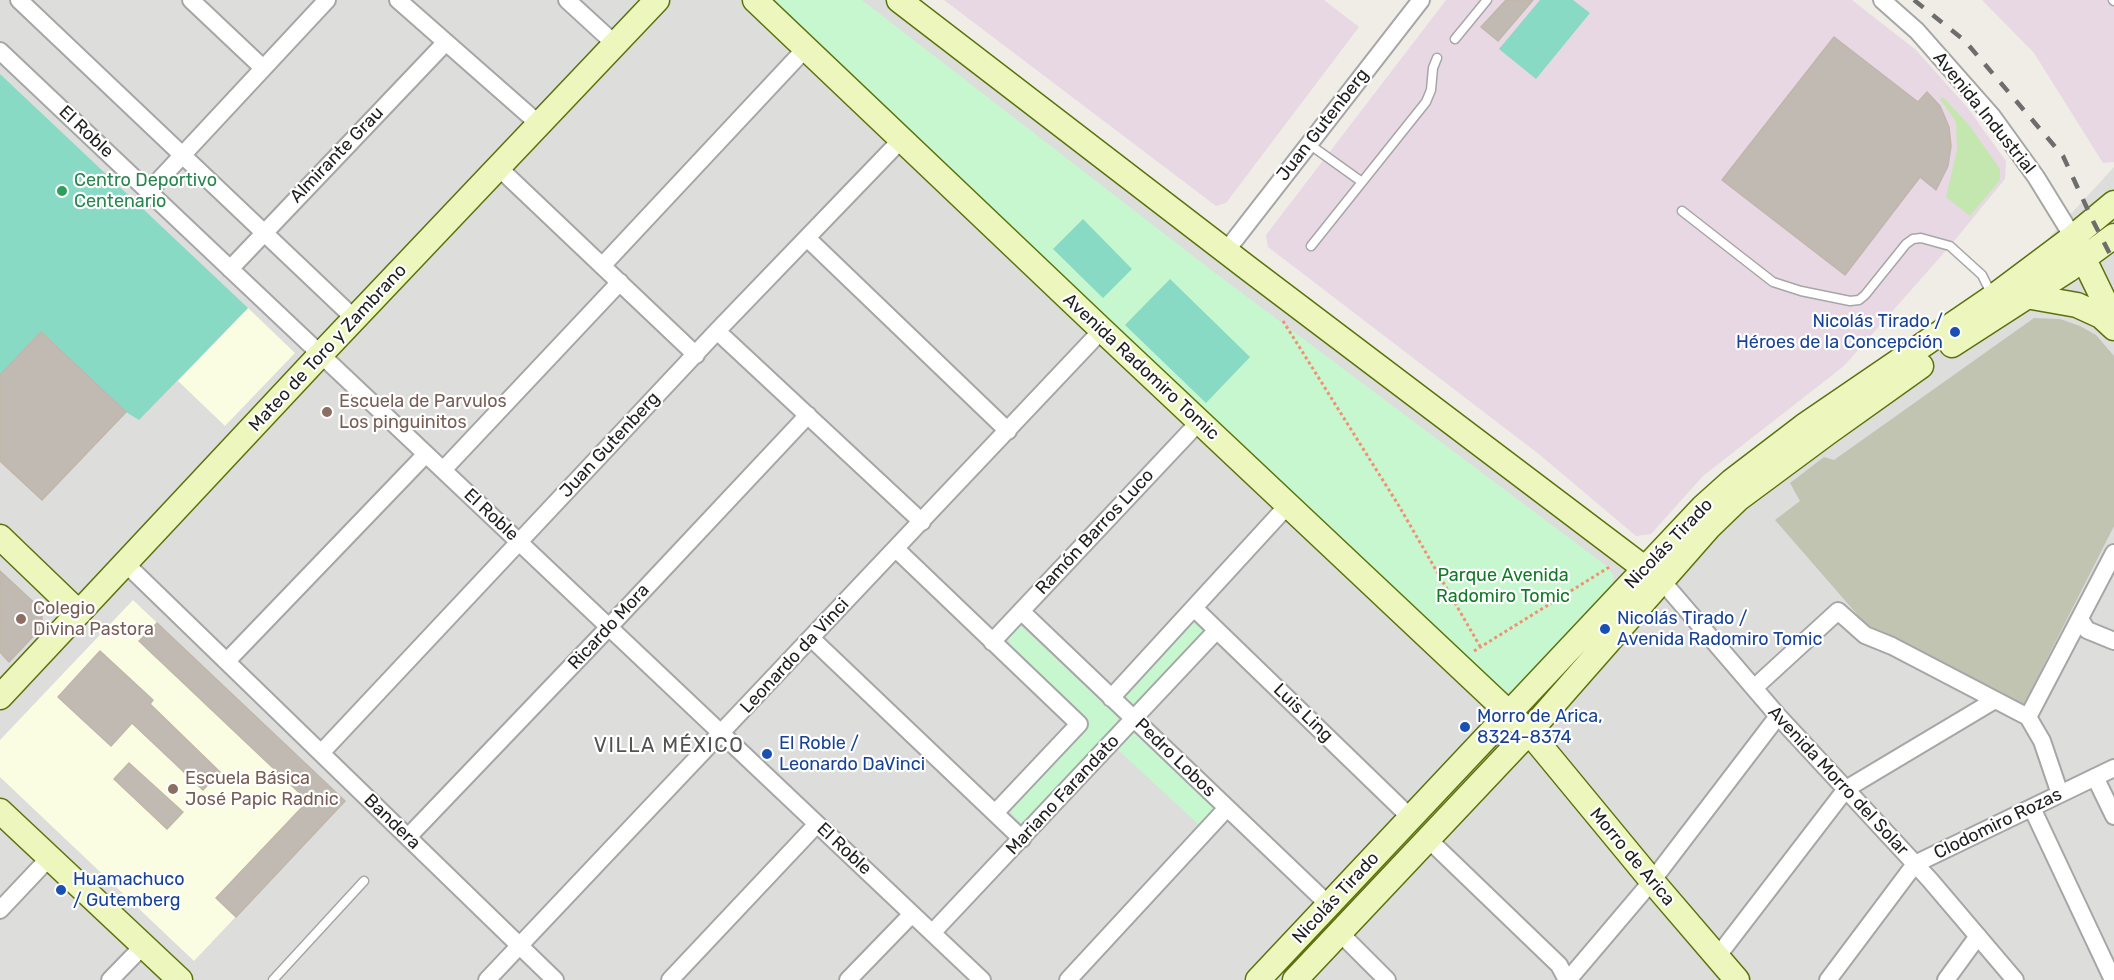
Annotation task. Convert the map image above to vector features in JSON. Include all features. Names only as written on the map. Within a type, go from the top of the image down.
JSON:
[{"type":"main road","name":"Mateo de Toro y Zambrano","points":[[0,697],[657,0]]},
{"type":"main road","name":"Avenida Radomiro Tomic","points":[[754,0],[1529,732]]},
{"type":"main road","points":[[899,0],[1645,568]]},
{"type":"main road","name":"Nicolás Tirado","points":[[1258,980],[1703,507],[1732,481],[1804,426],[1993,297],[2114,203]]},
{"type":"main road","name":"Nicolás Tirado","points":[[1295,980],[1529,732],[1645,568],[1709,526],[1738,499],[1921,366],[2114,236]]},
{"type":"main road","points":[[2073,237],[2114,321]]},
{"type":"main road","points":[[2025,296],[2077,304],[2102,316],[2114,328]]},
{"type":"main road","points":[[0,537],[79,613]]},
{"type":"main road","name":"Morro de Arica","points":[[1529,732],[1737,980]]},
{"type":"main road","points":[[0,811],[180,980]]},
{"type":"street","points":[[19,0],[355,319]]},
{"type":"street","points":[[192,0],[263,68]]},
{"type":"street","points":[[149,191],[327,0]]},
{"type":"street","points":[[398,0],[539,124]]},
{"type":"street","points":[[567,0],[615,44]]},
{"type":"street","name":"Juan Gutenberg","points":[[1226,251],[1421,0]]},
{"type":"street","name":"Avenida Industrial","points":[[1882,0],[1917,31],[1992,116],[2036,177],[2073,237]]},
{"type":"street","name":"Almirante Grau","points":[[230,268],[446,42]]},
{"type":"street","points":[[602,266],[806,48]]},
{"type":"street","name":"El Roble","points":[[0,51],[982,980]]},
{"type":"street","name":"Juan Gutenberg","points":[[321,753],[717,331],[901,140]]},
{"type":"street","points":[[498,167],[696,355]]},
{"type":"street","points":[[807,238],[1008,431]]},
{"type":"street","points":[[443,470],[620,282]]},
{"type":"street","name":"Leonardo da Vinci","points":[[487,980],[1102,330]]},
{"type":"street","points":[[717,331],[922,522]]},
{"type":"street","name":"Ricardo Mora","points":[[408,837],[808,415]]},
{"type":"street","name":"Ramón Barros Luco","points":[[992,642],[1199,422]]},
{"type":"street","points":[[226,661],[426,454]]},
{"type":"street","points":[[1111,698],[1288,505]]},
{"type":"street","points":[[896,549],[992,642]]},
{"type":"street","points":[[2028,717],[2114,553]]},
{"type":"street","name":"Bandera","points":[[125,563],[555,980]]},
{"type":"street","name":"Avenida Morro del Solar","points":[[1645,568],[1915,864],[2015,980]]},
{"type":"street","name":"Luis Ling","points":[[1194,608],[1411,818]]},
{"type":"street","name":"Pedro Lobos","points":[[1021,611],[1329,905]]},
{"type":"street","points":[[1754,688],[1838,611],[1865,635],[1892,646],[2028,717],[2042,741],[2060,794]]},
{"type":"street","points":[[2080,619],[2087,630],[2114,641]]},
{"type":"street","name":"Mariano Farandato","points":[[932,933],[1217,630]]},
{"type":"street","points":[[812,638],[1022,839]]},
{"type":"street","name":"Mariano Farandato","points":[[992,642],[1079,724],[995,813]]},
{"type":"street","points":[[1718,957],[1846,789],[1995,700]]},
{"type":"street","points":[[1428,839],[1558,965],[1568,980],[1652,881],[1778,716]]},
{"type":"street","name":"Clodomiro Rozas","points":[[1828,980],[1915,864],[2114,768]]},
{"type":"street","points":[[2095,777],[2114,816]]},
{"type":"street","points":[[1068,980],[1227,808]]},
{"type":"street","points":[[2032,808],[2113,980]]},
{"type":"street","points":[[670,980],[817,824]]},
{"type":"street","points":[[0,910],[50,857]]},
{"type":"street","points":[[848,980],[912,914]]},
{"type":"street","points":[[1340,933],[1387,980]]},
{"type":"street","points":[[1946,980],[1978,936]]},
{"type":"street","points":[[110,980],[143,946]]},
{"type":"lane","points":[[1455,39],[1487,0]]},
{"type":"lane","points":[[1311,246],[1426,102],[1431,90],[1433,68],[1437,57]]},
{"type":"lane","points":[[1308,144],[1362,182]]},
{"type":"lane","points":[[1682,211],[1779,285],[1850,301],[1859,300],[1906,244],[1913,239],[1921,238],[1950,246],[1982,275],[1993,297]]},
{"type":"lane","points":[[273,980],[364,881]]},
{"type":"path","points":[[1281,318],[1399,506],[1481,648]]},
{"type":"path","points":[[1454,661],[1645,568]]},
{"type":"shaded area","points":[[0,0],[909,0],[1646,564],[1852,386],[2046,241],[2114,167],[2114,980],[0,980]]},
{"type":"shaded area","points":[[944,0],[1324,0],[1359,27],[1226,203],[1216,206]]},
{"type":"shaded area","points":[[1446,0],[1852,0],[1916,50],[1967,107],[2006,161],[2005,179],[1950,246],[1844,366],[1703,476],[1651,534],[1636,536],[1540,455],[1268,247],[1266,235]]},
{"type":"shaded area","points":[[1982,0],[2114,0],[2114,162],[2103,163],[2034,53]]},
{"type":"shaded area","points":[[248,308],[295,353],[225,426],[178,381]]},
{"type":"shaded area","points":[[2034,318],[2060,319],[2080,326],[2096,335],[2114,356],[2114,526],[2021,710],[1869,628],[1775,520],[1800,501],[1790,483],[1824,457],[1834,460]]},
{"type":"shaded area","name":"Escuela Básica José Papic Radnic","points":[[133,600],[345,801],[194,961],[0,777],[0,740]]},
{"type":"green space","name":"Parque Avenida Radomiro Tomic","points":[[764,0],[862,0],[1210,269],[1608,567],[1614,577],[1612,584],[1519,685],[1509,692],[1498,690]]},
{"type":"green space","points":[[1540,0],[1573,0],[1590,13],[1536,79],[1499,49]]},
{"type":"green space","name":"Centro Deportivo Centenario","points":[[0,74],[248,308],[139,420],[126,412],[41,332],[0,375]]},
{"type":"green space","points":[[1943,97],[1969,125],[2000,169],[2000,180],[1970,216],[1946,197],[1957,150],[1956,122],[1940,99]]},
{"type":"green space","points":[[1083,219],[1132,269],[1103,298],[1053,249]]},
{"type":"green space","points":[[1170,279],[1250,357],[1206,403],[1125,325]]},
{"type":"green space","points":[[1194,618],[1208,632],[1135,707],[1122,694]]},
{"type":"green space","points":[[1020,625],[1118,717],[1116,727],[1029,821],[1021,823],[1011,813],[1011,805],[1088,726],[1085,717],[1010,645],[1008,637]]},
{"type":"green space","points":[[1132,730],[1215,808],[1199,825],[1116,748]]},
{"type":"building","points":[[1506,0],[1533,0],[1498,41],[1481,27]]},
{"type":"building","points":[[1834,37],[1918,102],[1927,92],[1940,106],[1949,127],[1951,146],[1948,166],[1936,190],[1920,177],[1845,275],[1722,180]]},
{"type":"building","points":[[41,332],[126,412],[42,500],[0,461],[0,375]]},
{"type":"building","name":"Colegio Divina Pastora","points":[[0,571],[42,610],[42,627],[9,662],[0,652]]},
{"type":"building","points":[[157,623],[345,801],[236,917],[216,898],[308,801],[139,641]]},
{"type":"building","points":[[100,651],[153,700],[150,704],[220,772],[203,790],[132,723],[111,746],[58,697]]},
{"type":"building","points":[[129,763],[183,812],[167,829],[114,779]]},
{"type":"railway","points":[[1914,0],[1965,41],[2063,156],[2114,262]]},
{"type":"place","name":"Centro Deportivo Centenario","points":[[62,191]]},
{"type":"place","name":"Nicolás Tirado / Héroes de la Concepción","points":[[1955,332]]},
{"type":"place","name":"Escuela de Parvulos Los pinguinitos","points":[[327,412]]},
{"type":"place","name":"Colegio Divina Pastora","points":[[21,619]]},
{"type":"place","name":"Nicolás Tirado / Avenida Radomiro Tomic","points":[[1605,629]]},
{"type":"place","name":"Morro de Arica, 8324-8374","points":[[1465,727]]},
{"type":"place","name":"El Roble / Leonardo DaVinci","points":[[767,754]]},
{"type":"place","name":"Escuela Básica José Papic Radnic","points":[[173,789]]},
{"type":"place","name":"Huamachuco / Gutemberg","points":[[61,890]]},
{"type":"district","name":"VILLA MÉXICO","points":[[669,746]]}]
